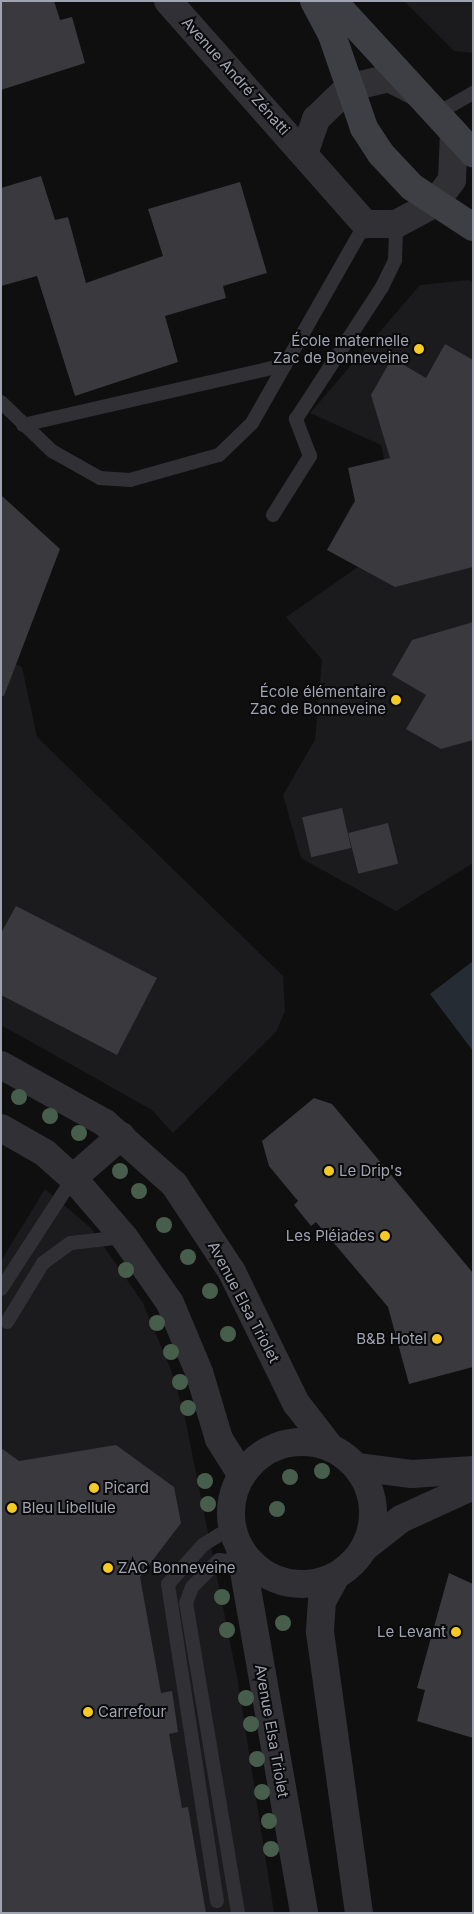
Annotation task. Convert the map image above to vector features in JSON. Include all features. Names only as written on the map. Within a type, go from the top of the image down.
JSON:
[{"type":"street","name":"Avenue André Zénatti","points":[[168,1],[305,151],[329,187],[365,224]]},
{"type":"street","points":[[314,1],[332,35],[348,88],[380,154],[434,204],[473,227]]},
{"type":"street","points":[[333,1],[473,153]]},
{"type":"street","points":[[348,88],[389,78],[415,91]]},
{"type":"street","name":"Avenue André Zénatti","points":[[305,151],[316,119],[348,88]]},
{"type":"street","points":[[365,224],[396,224],[434,204],[452,180],[445,123]]},
{"type":"street","name":"Avenue Elsa Triolet","points":[[1,1065],[67,1100],[121,1136],[154,1162],[195,1212],[232,1272],[296,1403],[330,1446]]},
{"type":"street","points":[[1,1128],[45,1153],[72,1178],[124,1237],[170,1303],[199,1372],[219,1439],[241,1474]]},
{"type":"street","points":[[72,1178],[121,1136]]},
{"type":"street","points":[[336,1576],[294,1584],[262,1572],[238,1546],[230,1517],[241,1474],[272,1447],[304,1441],[330,1446],[357,1466],[371,1493],[373,1518],[364,1548]]},
{"type":"street","points":[[357,1466],[412,1474],[473,1470]]},
{"type":"street","points":[[359,1913],[320,1632],[322,1601],[336,1576],[364,1548],[401,1519],[473,1486]]},
{"type":"street","name":"Avenue Elsa Triolet","points":[[238,1546],[304,1913]]},
{"type":"lane","points":[[445,123],[473,93]]},
{"type":"lane","points":[[1,402],[22,425],[52,451],[100,478],[130,480],[219,455],[252,423],[365,224]]},
{"type":"lane","points":[[273,515],[310,456],[296,418],[382,287],[395,260],[396,224]]},
{"type":"lane","points":[[22,425],[285,366]]},
{"type":"lane","points":[[1,1289],[72,1178]]},
{"type":"lane","points":[[7,1322],[43,1263],[71,1243],[124,1237]]},
{"type":"lane","points":[[217,1901],[168,1584],[203,1545],[238,1546]]},
{"type":"lane","points":[[238,1546],[219,1560],[192,1587],[186,1603],[238,1913]]},
{"type":"shaded area","points":[[404,1],[473,1],[473,53],[454,51]]},
{"type":"shaded area","name":"École élémentaire Zac de Bonneveine","points":[[469,280],[473,282],[473,863],[396,911],[301,858],[283,795],[315,740],[322,660],[286,617],[358,567],[327,550],[353,503],[392,495],[381,445],[310,413],[420,285]]},
{"type":"shaded area","points":[[1,657],[22,667],[37,737],[283,976],[285,1011],[276,1032],[173,1133],[152,1110],[1,1025]]},
{"type":"shaded area","points":[[473,961],[473,1051],[430,994]]},
{"type":"shaded area","name":"ZAC Bonneveine","points":[[45,1189],[91,1228],[143,1303],[171,1370],[184,1413],[238,1682],[274,1913],[1,1913],[1,1261]]},
{"type":"building","points":[[1,1],[54,1],[60,20],[72,17],[85,63],[1,90]]},
{"type":"building","points":[[41,176],[55,220],[68,217],[86,283],[163,256],[148,209],[240,182],[267,273],[223,286],[226,298],[165,316],[178,362],[75,396],[37,276],[1,286],[1,188]]},
{"type":"building","points":[[445,344],[473,360],[473,567],[395,587],[327,550],[355,501],[348,468],[390,458],[371,395],[392,358],[426,378]]},
{"type":"building","points":[[1,495],[60,549],[4,696],[1,696]]},
{"type":"building","points":[[473,622],[473,740],[441,749],[406,729],[426,695],[392,675],[412,640]]},
{"type":"building","points":[[342,808],[351,848],[311,857],[302,817]]},
{"type":"building","points":[[388,823],[398,864],[358,874],[348,833]]},
{"type":"building","points":[[16,906],[157,978],[117,1055],[1,995],[1,933]]},
{"type":"building","name":"Les Pléiades","points":[[314,1098],[332,1104],[473,1273],[473,1367],[409,1384],[388,1307],[316,1222],[311,1226],[294,1205],[298,1201],[269,1166],[262,1141]]},
{"type":"building","name":"Carrefour","points":[[116,1445],[174,1487],[181,1523],[140,1577],[161,1693],[172,1691],[178,1732],[169,1734],[182,1808],[188,1807],[206,1913],[1,1913],[1,1448],[19,1461]]},
{"type":"building","name":"Le Levant","points":[[449,1573],[473,1584],[473,1738],[417,1721],[425,1690],[417,1688]]},
{"type":"place","name":"École maternelle Zac de Bonneveine","points":[[419,349]]},
{"type":"place","name":"École élémentaire Zac de Bonneveine","points":[[396,700]]},
{"type":"place","name":"Le Drip's","points":[[329,1171]]},
{"type":"place","name":"Les Pléiades","points":[[385,1236]]},
{"type":"place","name":"B&B Hotel","points":[[437,1339]]},
{"type":"place","name":"Picard","points":[[94,1488]]},
{"type":"place","name":"Bleu Libellule","points":[[12,1508]]},
{"type":"place","name":"ZAC Bonneveine","points":[[108,1568]]},
{"type":"place","name":"Le Levant","points":[[456,1632]]},
{"type":"place","name":"Carrefour","points":[[88,1712]]}]
